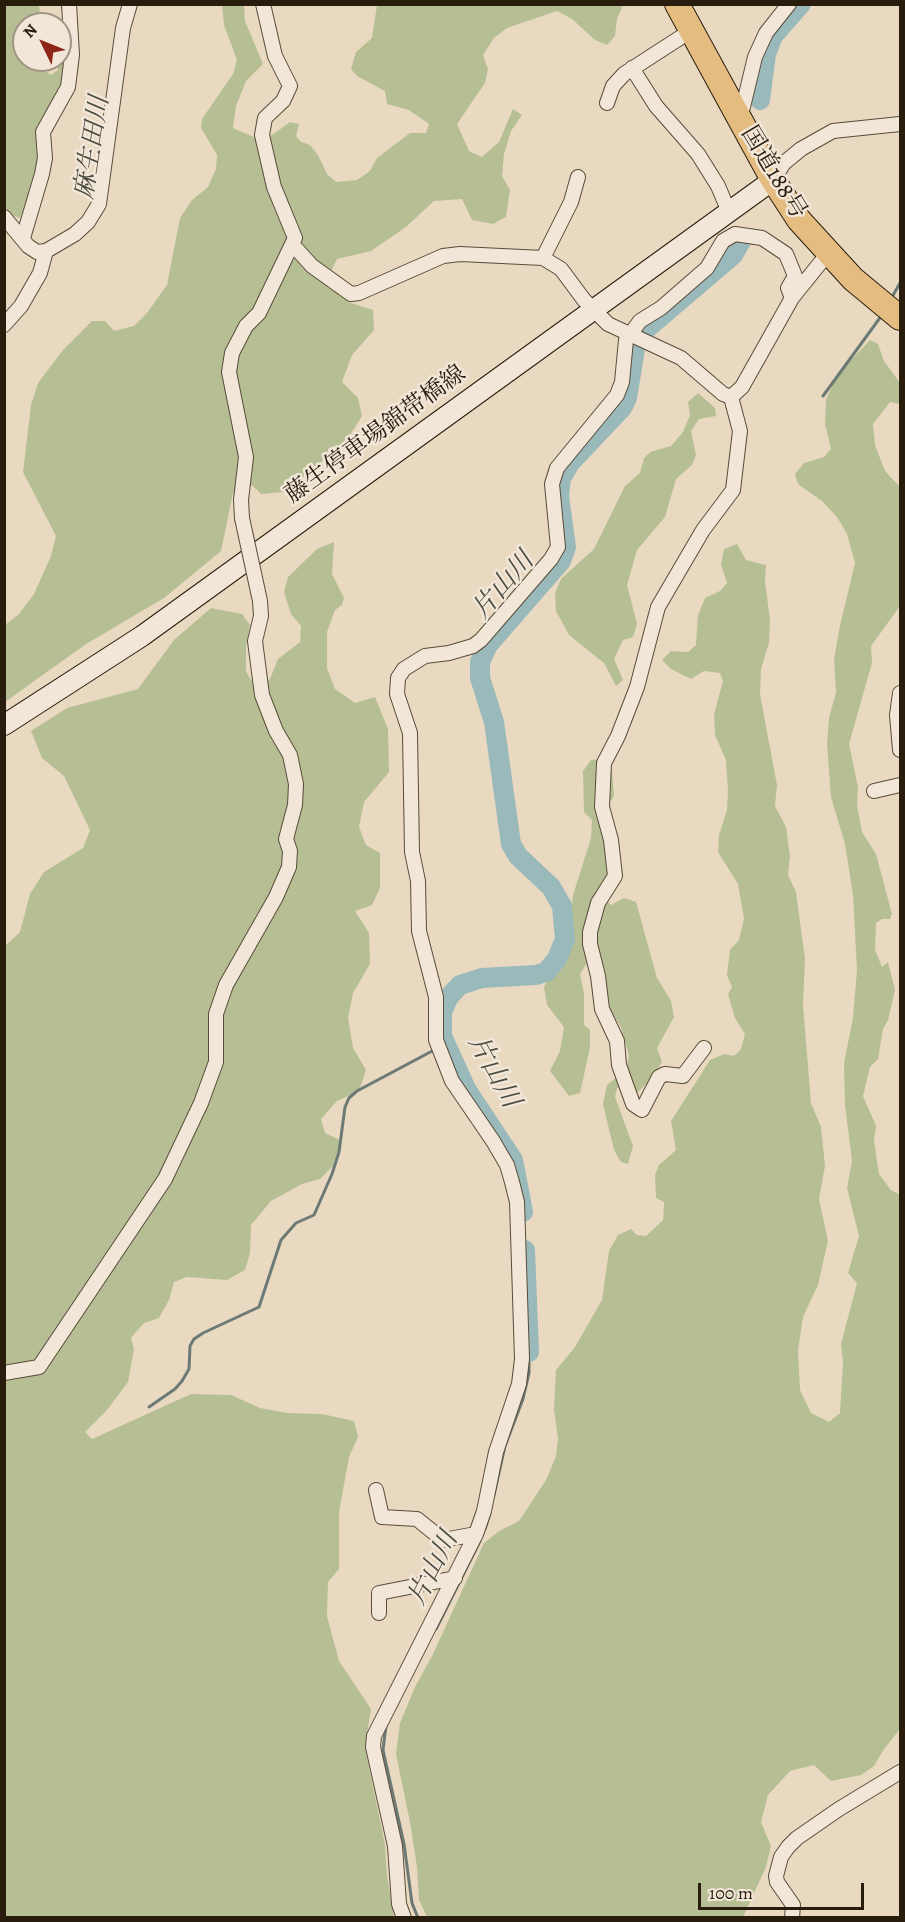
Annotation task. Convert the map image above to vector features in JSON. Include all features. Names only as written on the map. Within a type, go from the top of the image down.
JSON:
[{"type":"highway","name":"国道188号","points":[[677,4],[773,180],[799,220],[860,285],[900,318]]},
{"type":"main road","name":"藤生停車場錦帯橋線","points":[[4,725],[142,636],[773,180]]},
{"type":"street","points":[[23,238],[42,174],[45,158],[43,132],[68,87],[72,55],[69,4]]},
{"type":"street","points":[[4,217],[37,252],[46,251],[75,234],[88,222],[99,204],[123,28],[130,4]]},
{"type":"street","points":[[4,1373],[39,1367],[165,1179],[201,1103],[216,1062],[216,1014],[226,985],[276,897],[289,867],[290,851],[286,839],[295,805],[296,784],[290,755],[276,731],[262,695],[255,641],[261,616],[260,601],[242,518],[241,500],[246,457],[229,372],[232,353],[242,332],[259,313],[293,245],[294,231],[274,187],[262,135],[265,118],[283,101],[290,86],[275,56],[263,4]]},
{"type":"street","points":[[738,114],[743,106],[759,49],[766,33],[789,4]]},
{"type":"street","points":[[607,103],[613,86],[632,68],[692,30]]},
{"type":"street","points":[[632,68],[656,106],[698,154],[718,186],[729,212]]},
{"type":"street","points":[[773,180],[784,163],[801,149],[833,131],[900,124]]},
{"type":"street","points":[[543,258],[571,202],[578,177]]},
{"type":"street","points":[[636,336],[639,321],[661,308],[707,268],[723,241],[735,234],[762,238],[786,254],[795,276],[788,288],[792,298]]},
{"type":"street","points":[[293,245],[312,266],[351,294],[359,293],[443,256],[460,254],[543,258],[561,269],[593,311],[608,324],[681,358],[723,394],[731,397]]},
{"type":"street","points":[[4,324],[21,306],[40,273],[46,251]]},
{"type":"street","points":[[731,397],[742,387],[792,298],[829,252]]},
{"type":"street","points":[[404,1917],[399,1904],[395,1846],[373,1747],[374,1736],[476,1534],[484,1511],[496,1452],[519,1384],[522,1359],[517,1202],[507,1165],[452,1081],[436,1040],[436,997],[419,932],[418,881],[412,852],[410,733],[397,694],[398,678],[404,669],[425,656],[449,653],[473,646],[481,640],[551,559],[558,546],[552,484],[557,468],[617,395],[622,382],[626,340],[636,336]]},
{"type":"street","points":[[704,1047],[683,1076],[665,1074],[659,1077],[644,1107],[638,1109],[629,1098],[620,1065],[617,1041],[602,1009],[590,932],[598,903],[615,876],[611,840],[602,807],[604,763],[618,736],[637,687],[658,607],[703,530],[733,490],[740,431],[731,397]]},
{"type":"street","points":[[900,693],[897,715],[900,749]]},
{"type":"street","points":[[874,790],[900,785]]},
{"type":"street","points":[[376,1490],[382,1517],[417,1519],[443,1540],[476,1534]]},
{"type":"street","points":[[379,1613],[379,1593],[455,1578]]},
{"type":"street","points":[[792,1917],[793,1905],[777,1882],[776,1876],[781,1857],[788,1847],[797,1838],[839,1809],[900,1772]]},
{"type":"green space","points":[[5,5],[39,5],[40,12],[12,12],[12,72],[47,72],[51,75],[55,72],[65,72],[64,84],[56,101],[37,126],[38,152],[34,186],[20,218],[11,215],[5,206]]},
{"type":"green space","points":[[222,5],[244,5],[245,21],[263,64],[246,81],[236,106],[233,128],[258,139],[272,135],[290,122],[299,124],[296,136],[301,142],[310,145],[318,155],[327,174],[336,182],[357,180],[370,171],[377,158],[410,133],[426,133],[429,124],[409,110],[387,104],[385,91],[357,76],[351,69],[356,52],[372,38],[377,5],[623,5],[617,19],[615,36],[607,45],[595,40],[572,19],[557,11],[507,28],[494,38],[483,55],[488,69],[485,83],[457,124],[469,151],[482,157],[499,142],[513,109],[522,115],[511,131],[504,154],[502,176],[510,190],[506,217],[493,224],[472,220],[462,199],[434,201],[406,227],[371,251],[337,259],[326,282],[348,302],[373,310],[374,330],[352,355],[342,382],[358,398],[362,416],[347,440],[285,492],[261,494],[252,485],[233,493],[221,551],[164,598],[86,644],[5,702],[5,625],[19,614],[34,594],[51,556],[56,536],[23,472],[31,405],[38,383],[63,350],[92,321],[105,321],[114,331],[134,326],[147,313],[167,285],[180,218],[192,200],[208,187],[216,169],[217,155],[201,128],[202,119],[233,74],[237,60],[224,25]]},
{"type":"green space","points":[[870,340],[878,344],[884,361],[900,383],[900,404],[890,402],[873,424],[875,445],[885,471],[900,487],[900,606],[871,646],[872,663],[849,744],[858,787],[857,805],[862,832],[876,854],[892,914],[890,919],[882,919],[876,923],[875,950],[882,967],[888,962],[895,990],[888,1020],[883,1029],[878,1059],[870,1067],[863,1096],[876,1126],[874,1140],[879,1174],[891,1190],[900,1195],[900,1729],[874,1766],[861,1775],[831,1781],[814,1765],[790,1771],[768,1795],[761,1822],[771,1846],[766,1867],[743,1917],[427,1917],[419,1900],[410,1822],[396,1754],[400,1723],[484,1543],[499,1531],[519,1521],[546,1480],[556,1456],[558,1438],[554,1410],[556,1370],[575,1347],[602,1300],[609,1251],[618,1235],[631,1229],[637,1235],[646,1236],[663,1220],[664,1202],[656,1198],[655,1175],[659,1165],[676,1150],[671,1121],[710,1060],[724,1054],[734,1056],[741,1049],[745,1034],[735,1018],[728,994],[732,987],[727,975],[730,950],[739,940],[744,919],[738,884],[718,852],[719,835],[727,810],[728,790],[726,760],[715,735],[714,714],[723,681],[720,673],[704,671],[691,679],[671,669],[662,660],[671,651],[688,652],[696,645],[698,615],[705,598],[720,591],[727,583],[721,564],[724,549],[737,544],[746,560],[766,565],[765,581],[770,620],[769,643],[761,669],[760,694],[777,785],[775,806],[786,827],[790,856],[788,875],[796,892],[805,959],[803,1005],[811,1103],[821,1127],[825,1166],[819,1199],[828,1241],[818,1285],[803,1317],[798,1350],[800,1390],[811,1413],[829,1422],[840,1413],[843,1362],[841,1344],[857,1283],[848,1273],[859,1236],[847,1188],[852,1161],[845,1105],[844,1063],[853,1018],[857,970],[853,895],[845,844],[831,797],[827,744],[829,718],[836,692],[834,660],[855,563],[847,534],[837,517],[822,501],[798,484],[795,474],[804,463],[824,457],[831,449],[825,424],[826,400],[837,375]]},
{"type":"green space","points":[[698,393],[715,408],[716,416],[699,419],[691,431],[696,455],[692,465],[676,479],[665,517],[637,550],[627,585],[637,624],[633,637],[623,640],[614,659],[623,680],[616,686],[604,663],[569,635],[556,611],[555,593],[561,579],[594,549],[625,486],[640,473],[644,458],[650,452],[671,446],[683,432],[690,415],[688,402]]},
{"type":"green space","points":[[334,542],[332,574],[344,598],[342,605],[335,610],[327,632],[327,668],[335,689],[355,703],[375,697],[388,729],[389,772],[364,802],[359,827],[366,845],[380,853],[380,888],[372,905],[355,911],[369,933],[370,964],[353,993],[348,1018],[353,1048],[366,1070],[359,1091],[337,1101],[321,1119],[325,1133],[342,1141],[332,1167],[320,1179],[302,1184],[271,1201],[251,1225],[250,1253],[245,1270],[227,1280],[187,1277],[174,1282],[169,1300],[159,1318],[144,1323],[131,1338],[134,1349],[128,1382],[107,1410],[85,1432],[92,1439],[191,1394],[231,1395],[260,1408],[287,1413],[322,1414],[354,1421],[358,1437],[349,1457],[339,1512],[339,1569],[328,1582],[327,1616],[339,1661],[371,1709],[365,1748],[385,1845],[387,1876],[394,1917],[5,1918],[5,946],[20,932],[30,894],[44,872],[83,848],[90,830],[64,776],[42,758],[31,731],[67,708],[138,689],[174,640],[211,608],[242,614],[250,625],[246,646],[246,671],[255,687],[270,679],[278,659],[300,642],[301,626],[291,614],[284,592],[288,577],[317,549]]},
{"type":"green space","points":[[601,759],[612,771],[614,796],[608,805],[603,827],[608,877],[599,892],[611,905],[624,898],[636,902],[657,978],[671,1001],[674,1017],[657,1048],[662,1062],[650,1080],[638,1092],[634,1092],[629,1084],[617,1088],[615,1097],[633,1146],[628,1164],[621,1162],[614,1150],[603,1104],[607,1085],[626,1070],[629,1056],[621,1027],[610,1009],[604,967],[599,960],[587,963],[580,974],[584,994],[584,1025],[590,1030],[590,1048],[580,1093],[569,1096],[550,1071],[560,1051],[564,1027],[547,1005],[544,987],[568,948],[573,895],[591,838],[592,820],[584,812],[583,771],[591,760]]},
{"type":"waterway","name":"片山川","points":[[760,100],[766,54],[773,36],[801,4]]},
{"type":"waterway","name":"麻生田川","points":[[95,222],[102,210]]},
{"type":"waterway","name":"麻生田川","points":[[50,256],[75,241]]},
{"type":"waterway","name":"片山川","points":[[523,1212],[513,1160],[466,1089],[442,1036],[442,1012],[448,998],[460,985],[482,978],[536,975],[546,972],[557,959],[565,939],[562,906],[551,887],[518,856],[511,844],[494,722],[480,678],[480,662],[488,645],[561,561],[566,547],[559,496],[561,478],[570,463],[622,408],[627,398],[636,343],[644,331],[733,255],[741,241]]},
{"type":"waterway","points":[[891,299],[900,283]]},
{"type":"waterway","points":[[823,396],[882,315]]},
{"type":"waterway","points":[[149,1407],[175,1389],[182,1381],[189,1369],[190,1346],[194,1339],[259,1307],[281,1240],[296,1223],[314,1215],[332,1174],[339,1152],[345,1107],[349,1098],[357,1091],[436,1049]]},
{"type":"waterway","name":"片山川","points":[[525,1250],[529,1352]]},
{"type":"waterway","name":"片山川","points":[[494,1495],[505,1446],[523,1399],[529,1373],[529,1352]]},
{"type":"waterway","name":"片山川","points":[[485,1529],[489,1516]]},
{"type":"waterway","name":"片山川","points":[[436,1629],[480,1541]]},
{"type":"waterway","name":"片山川","points":[[386,1725],[383,1750],[404,1844],[412,1903],[418,1918]]}]
